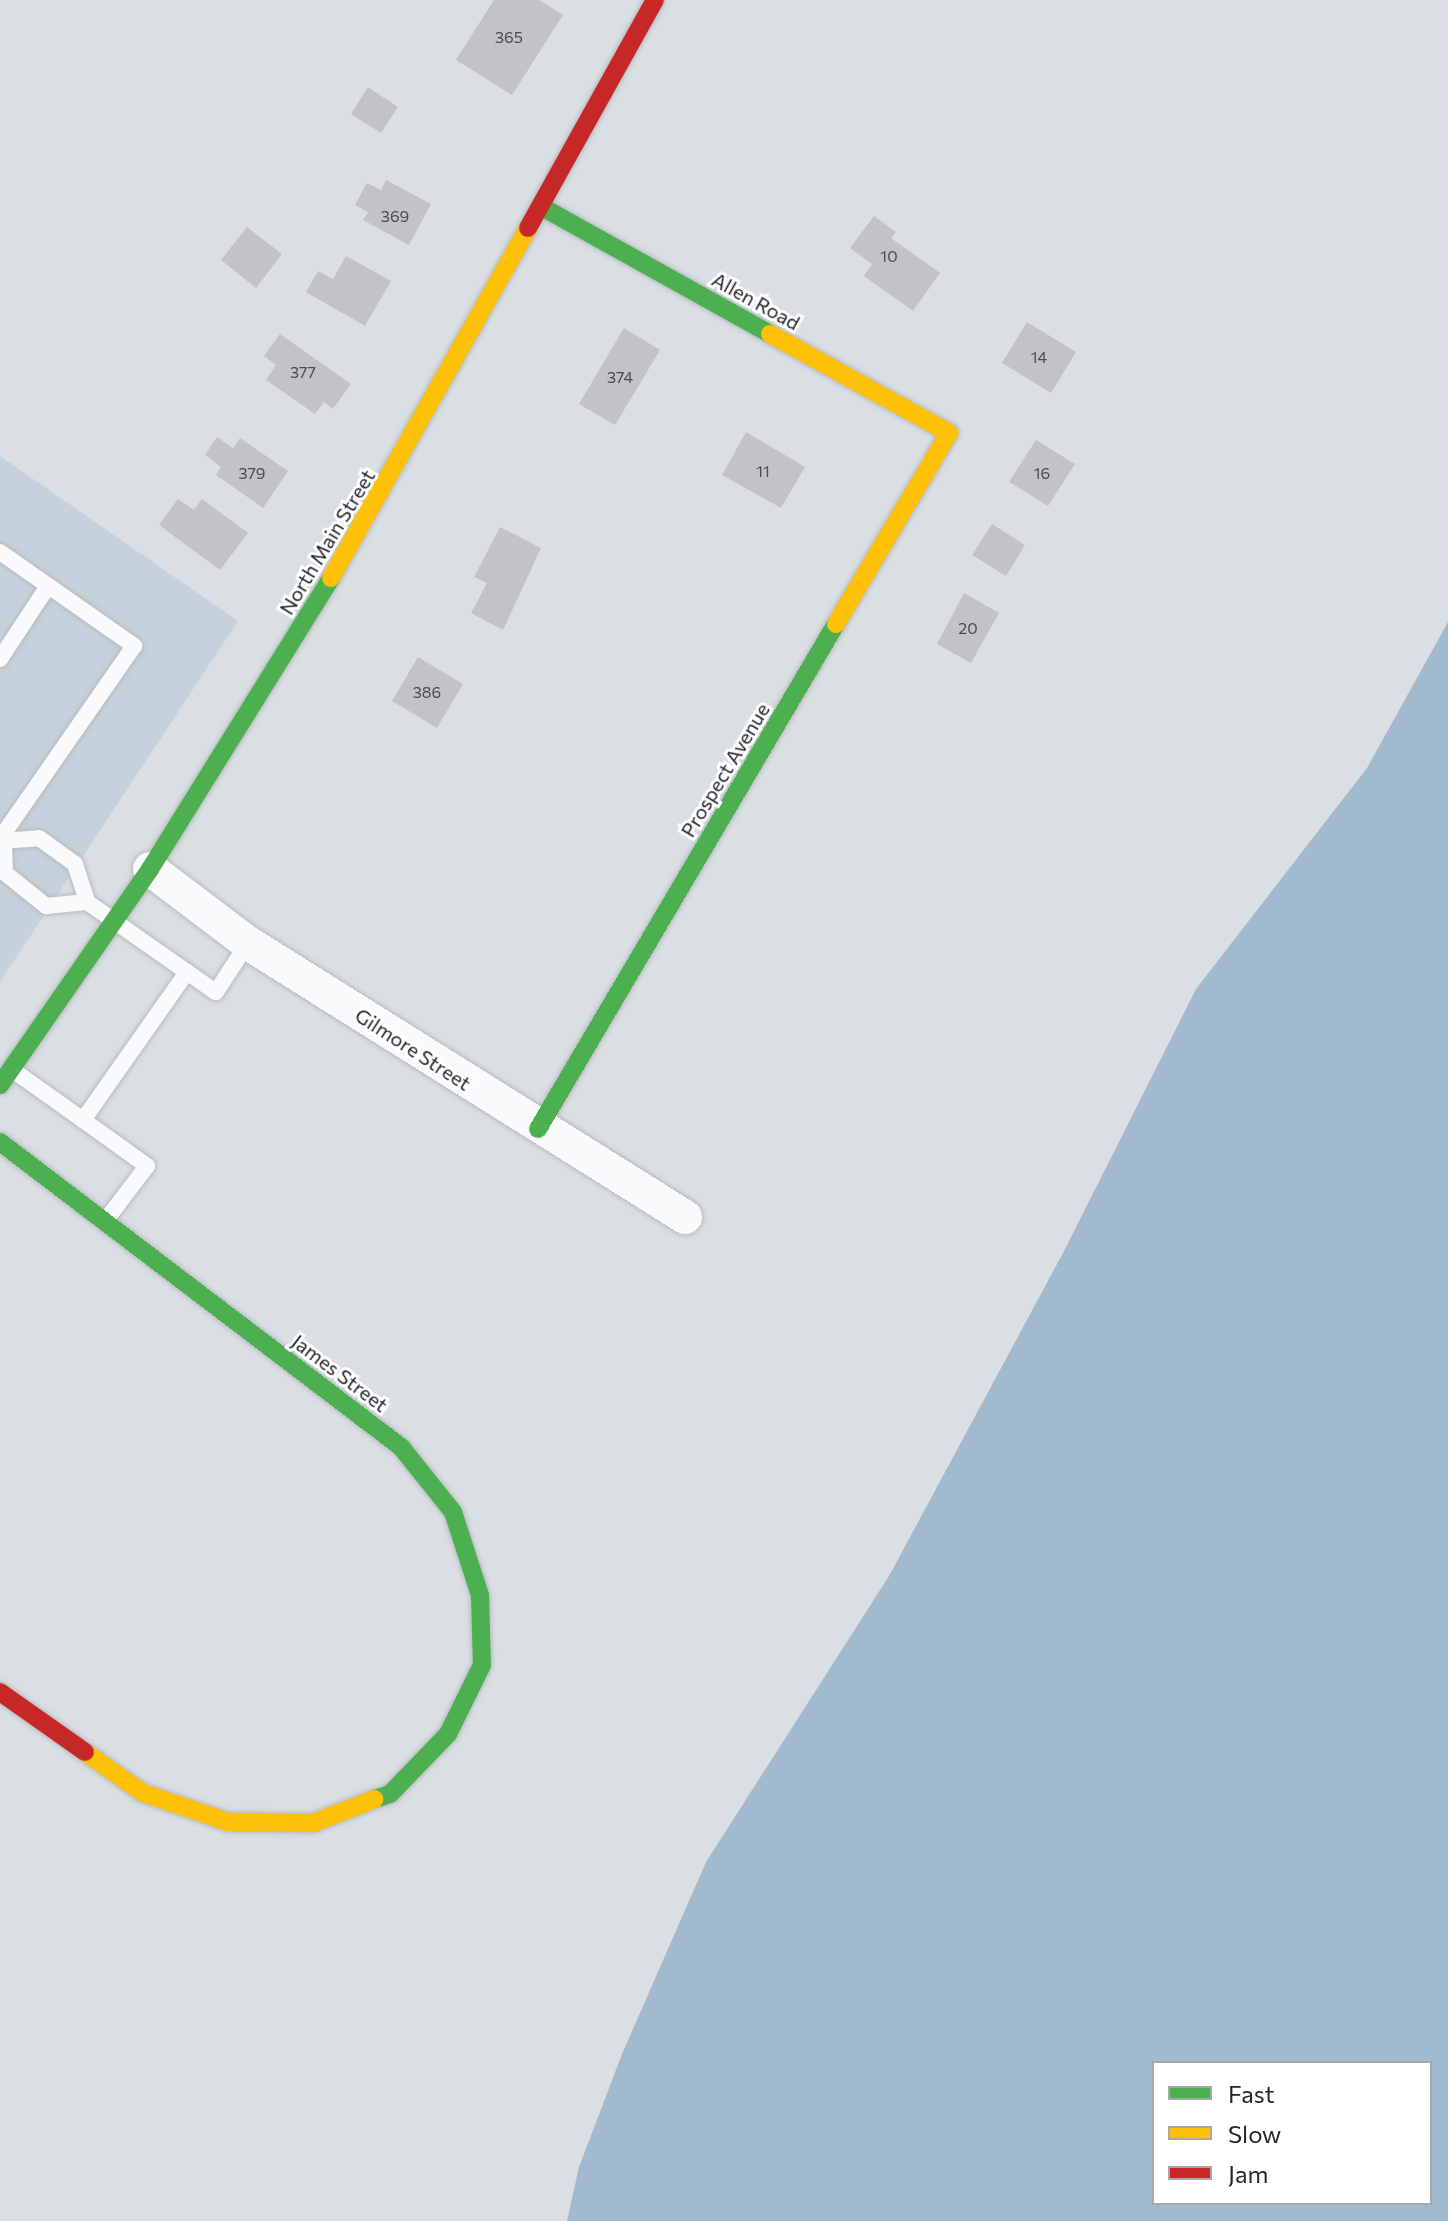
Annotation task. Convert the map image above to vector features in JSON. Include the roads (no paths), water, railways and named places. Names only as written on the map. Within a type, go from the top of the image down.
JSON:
[{"type":"street","name":"North Main Street","points":[[0,1085],[150,869],[393,476],[655,0]]},
{"type":"street","name":"Allen Road","points":[[542,207],[949,433]]},
{"type":"street","name":"Prospect Avenue","points":[[538,1129],[949,433]]},
{"type":"street","name":"Gilmore Street","points":[[150,869],[248,943],[538,1129],[685,1217]]},
{"type":"street","name":"James Street","points":[[0,1142],[401,1447],[453,1512],[480,1595],[482,1665],[448,1734],[390,1794],[313,1823],[228,1822],[143,1793],[0,1692]]},
{"type":"lane","points":[[0,552],[134,646],[1,841],[5,873],[46,906],[87,902]]},
{"type":"lane","points":[[0,659],[48,586]]},
{"type":"lane","points":[[1,841],[39,838],[75,864],[87,902],[216,992],[248,943]]},
{"type":"lane","points":[[83,1120],[187,972]]},
{"type":"lane","points":[[11,1069],[147,1166],[105,1222]]},
{"type":"water","points":[[1448,622],[1448,2221],[567,2221],[579,2167],[622,2054],[706,1862],[889,1576],[1064,1251],[1196,989],[1367,768]]}]
